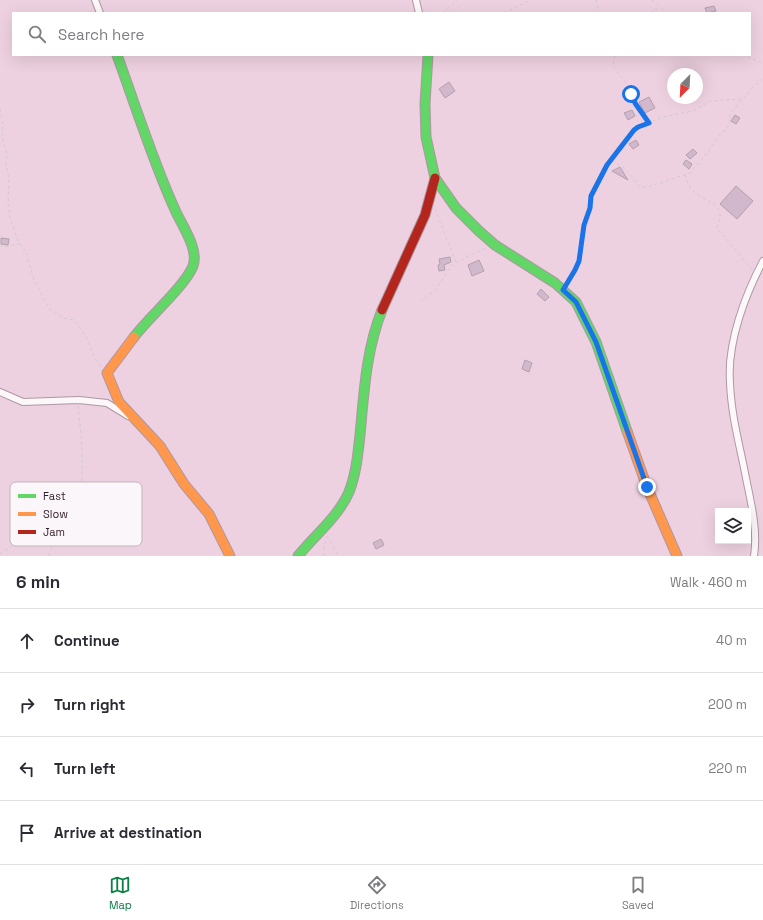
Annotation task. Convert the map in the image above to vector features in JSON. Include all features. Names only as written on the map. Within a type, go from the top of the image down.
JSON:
[{"type":"street","points":[[95,0],[100,12]]},
{"type":"street","points":[[416,0],[419,12]]},
{"type":"street","points":[[117,56],[168,196],[192,247],[194,260],[193,266],[186,278],[143,325],[107,373],[119,402],[160,446],[184,484],[209,514],[230,556]]},
{"type":"street","points":[[428,56],[425,104],[426,137],[435,178],[456,208],[495,245],[563,290],[576,302],[596,342],[647,487],[677,556]]},
{"type":"street","points":[[298,556],[327,524],[347,497],[353,478],[368,358],[377,323],[430,199],[435,178]]},
{"type":"street","points":[[754,556],[754,522],[735,424],[729,380],[737,326],[744,302],[763,261]]},
{"type":"street","points":[[0,392],[23,402],[77,400],[107,403],[125,414],[147,431]]},
{"type":"path","points":[[444,12],[457,0]]},
{"type":"path","points":[[506,12],[531,0]]},
{"type":"path","points":[[596,0],[599,12]]},
{"type":"path","points":[[652,0],[666,12]]},
{"type":"path","points":[[651,12],[659,6]]},
{"type":"path","points":[[614,56],[615,70],[627,84],[635,103],[649,123]]},
{"type":"path","points":[[745,56],[763,63]]},
{"type":"path","points":[[611,160],[624,169],[640,187],[648,187],[692,171],[698,162],[709,151],[718,137],[730,125],[729,116],[763,78]]},
{"type":"path","points":[[563,290],[579,261],[584,225],[590,208],[591,196],[611,160],[634,130],[667,116],[692,111],[711,100],[743,99]]},
{"type":"path","points":[[0,109],[2,136],[7,155],[6,164],[9,180],[8,212],[19,244],[26,252],[34,280],[50,309],[63,318],[74,320],[86,337],[95,359],[107,373]]},
{"type":"path","points":[[684,174],[695,192],[707,199],[718,209],[721,218],[717,227],[718,229],[742,256],[755,276]]},
{"type":"path","points":[[430,199],[456,263]]},
{"type":"path","points":[[0,245],[4,247],[19,244]]},
{"type":"path","points":[[420,302],[436,289],[446,273],[456,263],[495,245]]},
{"type":"path","points":[[77,400],[81,431],[82,480]]},
{"type":"path","points":[[324,556],[327,524]]},
{"type":"path","points":[[327,536],[340,556]]},
{"type":"path","points":[[0,554],[12,546]]},
{"type":"path","points":[[48,556],[53,546]]},
{"type":"building","points":[[714,6],[716,11],[707,12],[705,8]]},
{"type":"building","points":[[449,82],[455,91],[445,98],[439,89]]},
{"type":"building","points":[[649,97],[655,108],[645,113],[639,102]]},
{"type":"building","points":[[632,110],[635,116],[628,120],[624,113]]},
{"type":"building","points":[[735,115],[740,118],[736,124],[731,121]]},
{"type":"building","points":[[636,140],[639,145],[633,149],[629,144]]},
{"type":"building","points":[[693,149],[697,153],[690,159],[686,155]]},
{"type":"building","points":[[686,160],[692,164],[689,169],[683,164]]},
{"type":"building","points":[[620,167],[628,180],[612,171]]},
{"type":"building","points":[[736,186],[753,201],[737,219],[720,204]]},
{"type":"building","points":[[1,238],[9,239],[8,245],[1,244]]},
{"type":"building","points":[[450,257],[451,262],[444,265],[445,270],[439,271],[439,259]]},
{"type":"building","points":[[479,260],[484,271],[472,276],[468,265]]},
{"type":"building","points":[[541,289],[549,297],[545,301],[537,294]]},
{"type":"building","points":[[525,360],[532,363],[529,372],[522,369]]},
{"type":"building","points":[[381,539],[384,545],[376,549],[373,543]]},
{"type":"traffic: fast","points":[[117,56],[160,174],[176,212],[186,231],[194,253],[193,266],[183,283],[134,337]]},
{"type":"traffic: fast","points":[[428,56],[425,104],[426,137],[435,178],[456,208],[479,231],[495,245],[555,283],[576,302],[596,342],[627,431]]},
{"type":"traffic: fast","points":[[298,556],[339,510],[349,492],[355,471],[369,356],[372,340],[382,310]]},
{"type":"traffic: slow","points":[[134,337],[107,373],[119,402],[160,446],[184,484],[209,514],[230,556]]},
{"type":"traffic: slow","points":[[627,431],[647,487],[677,556]]},
{"type":"traffic: jam","points":[[382,310],[425,215],[435,178]]},
{"type":"route","points":[[631,94],[635,103],[649,123],[634,130],[618,150],[607,165],[591,196],[590,208],[584,225],[579,261],[571,278],[563,290],[576,302],[596,342],[647,487]]}]
